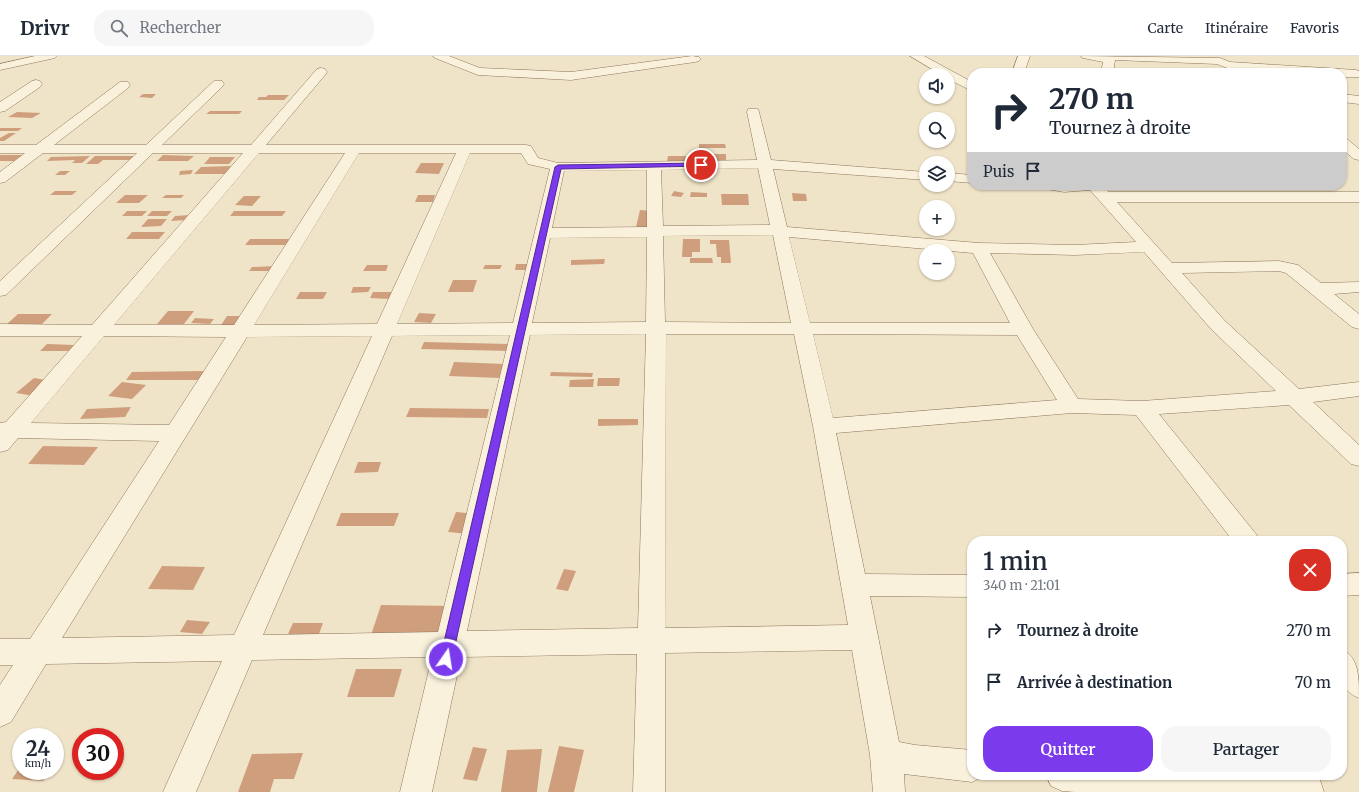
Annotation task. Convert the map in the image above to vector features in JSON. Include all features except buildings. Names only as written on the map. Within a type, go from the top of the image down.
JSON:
[{"type":"street","points":[[0,67],[51,56]]},
{"type":"street","points":[[439,56],[478,71],[571,76],[695,59]]},
{"type":"street","points":[[916,56],[938,68]]},
{"type":"street","points":[[1020,68],[1024,56]]},
{"type":"street","points":[[1087,56],[1211,60],[1220,61],[1227,65],[1250,68]]},
{"type":"street","points":[[1108,68],[1109,57]]},
{"type":"street","points":[[950,62],[950,68]]},
{"type":"street","points":[[4,435],[99,330],[321,72]]},
{"type":"street","points":[[955,77],[967,84]]},
{"type":"street","points":[[0,108],[36,84]]},
{"type":"street","points":[[0,291],[218,84]]},
{"type":"street","points":[[0,179],[124,85]]},
{"type":"street","points":[[1347,99],[1359,100]]},
{"type":"street","points":[[752,112],[824,426],[886,755],[889,792]]},
{"type":"street","points":[[1347,146],[1359,156]]},
{"type":"street","points":[[0,712],[355,149]]},
{"type":"street","points":[[179,792],[465,149]]},
{"type":"street","points":[[0,150],[526,149],[533,161],[558,167],[764,164],[919,175]]},
{"type":"street","points":[[1347,155],[1359,156]]},
{"type":"street","points":[[649,792],[650,641],[656,328],[654,166]]},
{"type":"street","points":[[416,792],[558,167]]},
{"type":"street","points":[[955,178],[967,179]]},
{"type":"street","points":[[1098,190],[1218,325],[1359,458]]},
{"type":"street","points":[[1130,190],[1359,197]]},
{"type":"street","points":[[543,233],[780,231],[979,248],[1075,250],[1149,247]]},
{"type":"street","points":[[979,248],[1023,329],[1072,406]]},
{"type":"street","points":[[1168,268],[1279,266],[1292,269],[1359,323]]},
{"type":"street","points":[[1316,289],[1359,287]]},
{"type":"street","points":[[0,330],[240,331],[656,328],[1023,329]]},
{"type":"street","points":[[824,426],[1072,406],[1142,408],[1295,397],[1359,389]]},
{"type":"street","points":[[1142,408],[1243,536]]},
{"type":"street","points":[[4,435],[176,433]]},
{"type":"street","points":[[1347,585],[1359,584]]},
{"type":"street","points":[[854,585],[967,586]]},
{"type":"street","points":[[0,652],[864,637]]},
{"type":"street","points":[[1347,668],[1359,684]]},
{"type":"street","points":[[886,755],[915,761],[967,766]]},
{"type":"street","points":[[1074,781],[1308,792]]},
{"type":"route","points":[[446,659],[558,167],[701,165]]}]
